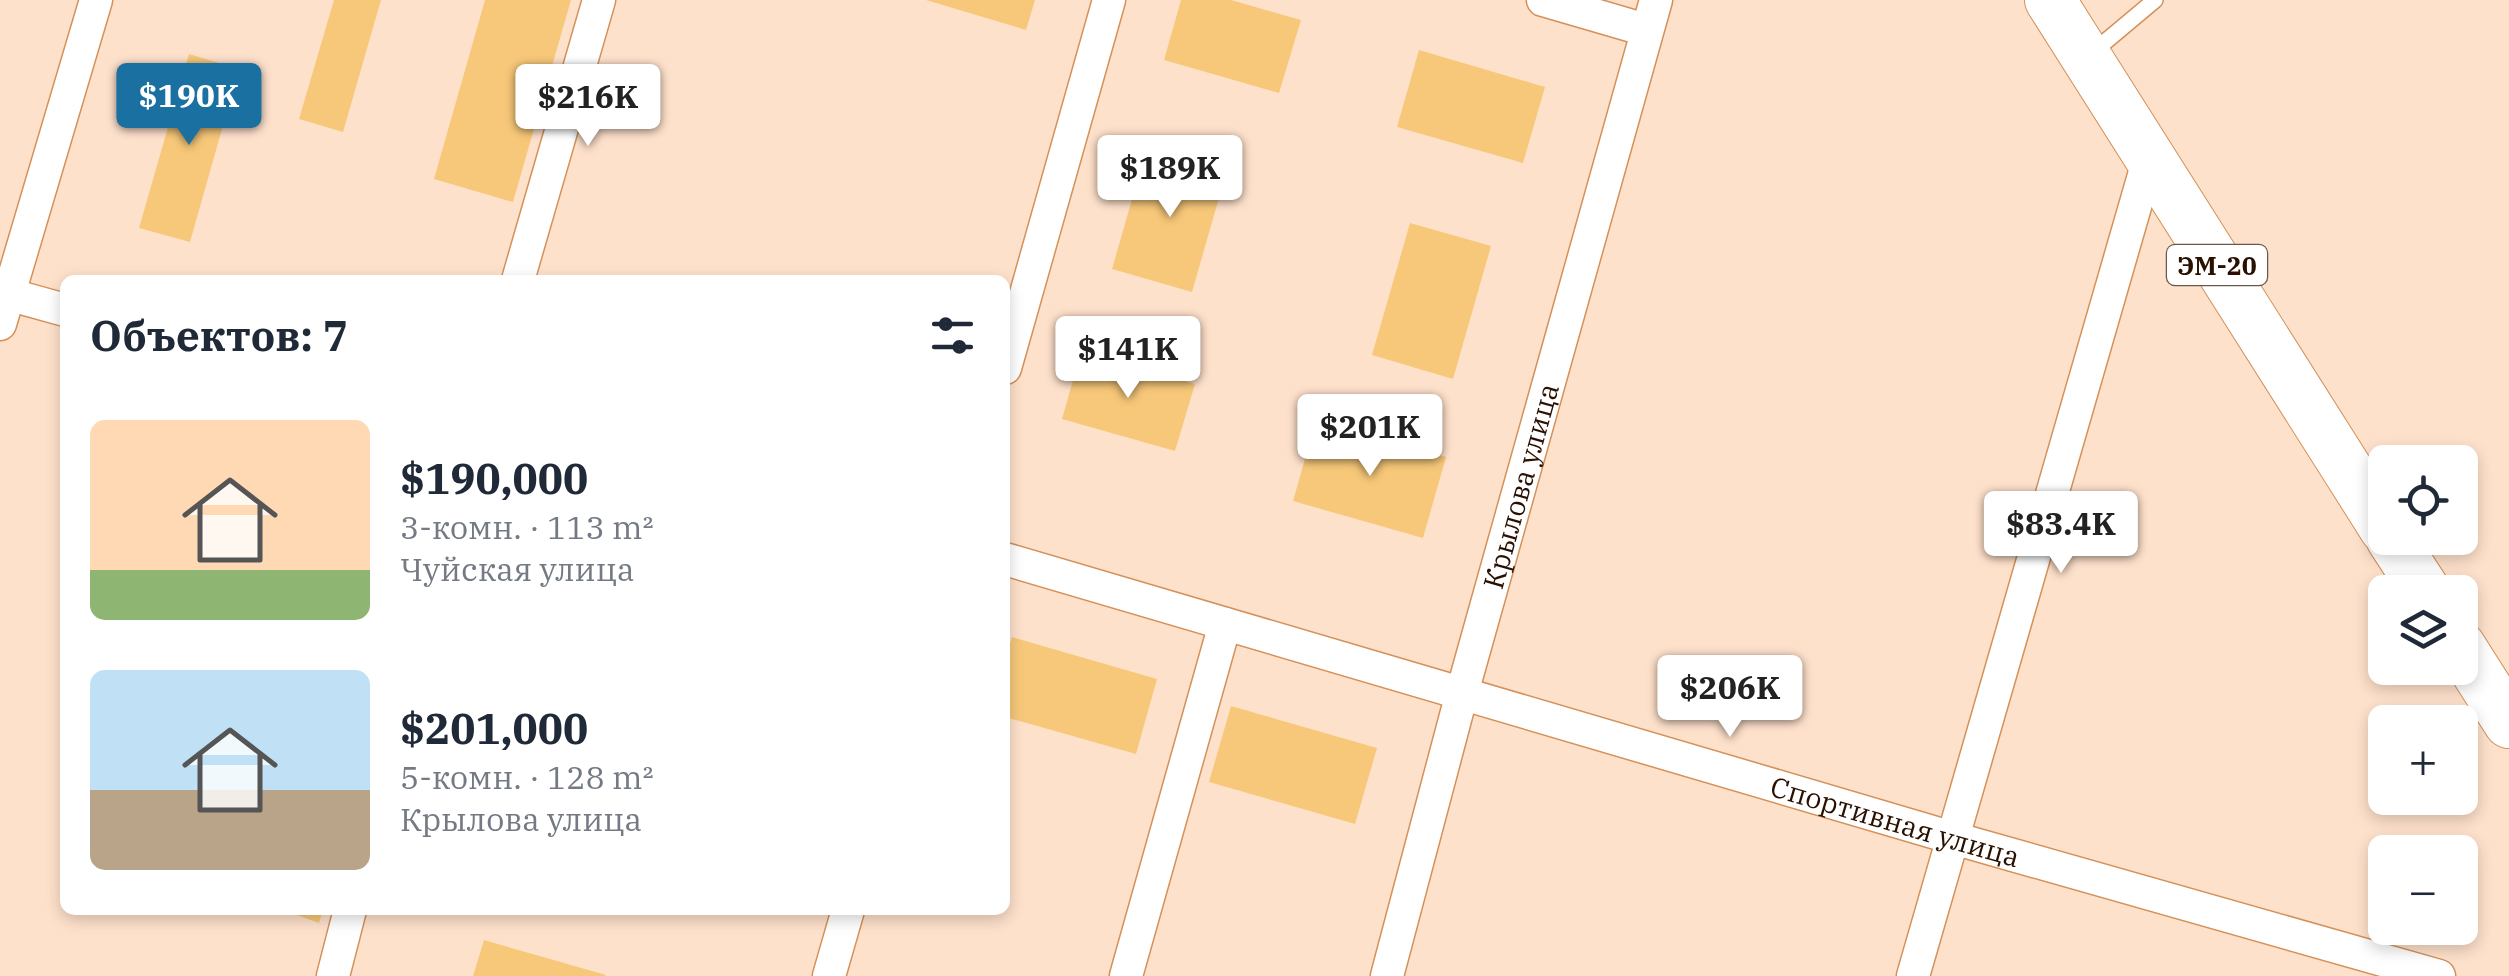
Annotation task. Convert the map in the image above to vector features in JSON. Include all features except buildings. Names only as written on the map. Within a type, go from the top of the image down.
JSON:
[{"type":"main road","name":"ЭМ-20","points":[[2050,0],[2368,501]]},
{"type":"main road","points":[[2478,674],[2509,723]]},
{"type":"street","points":[[60,310],[2,304],[96,0]]},
{"type":"street","points":[[519,275],[599,0]]},
{"type":"street","points":[[1010,350],[1108,0]]},
{"type":"street","points":[[1543,0],[1651,15]]},
{"type":"street","name":"Крылова улица","points":[[1387,976],[1651,15]]},
{"type":"street","points":[[1914,976],[2148,158]]},
{"type":"street","name":"Спортивная улица","points":[[1010,560],[1953,838],[2438,976]]},
{"type":"street","points":[[1126,976],[1225,624]]},
{"type":"street","points":[[333,976],[349,915]]},
{"type":"street","points":[[829,976],[847,915]]},
{"type":"lane","points":[[2086,57],[2154,0]]}]
